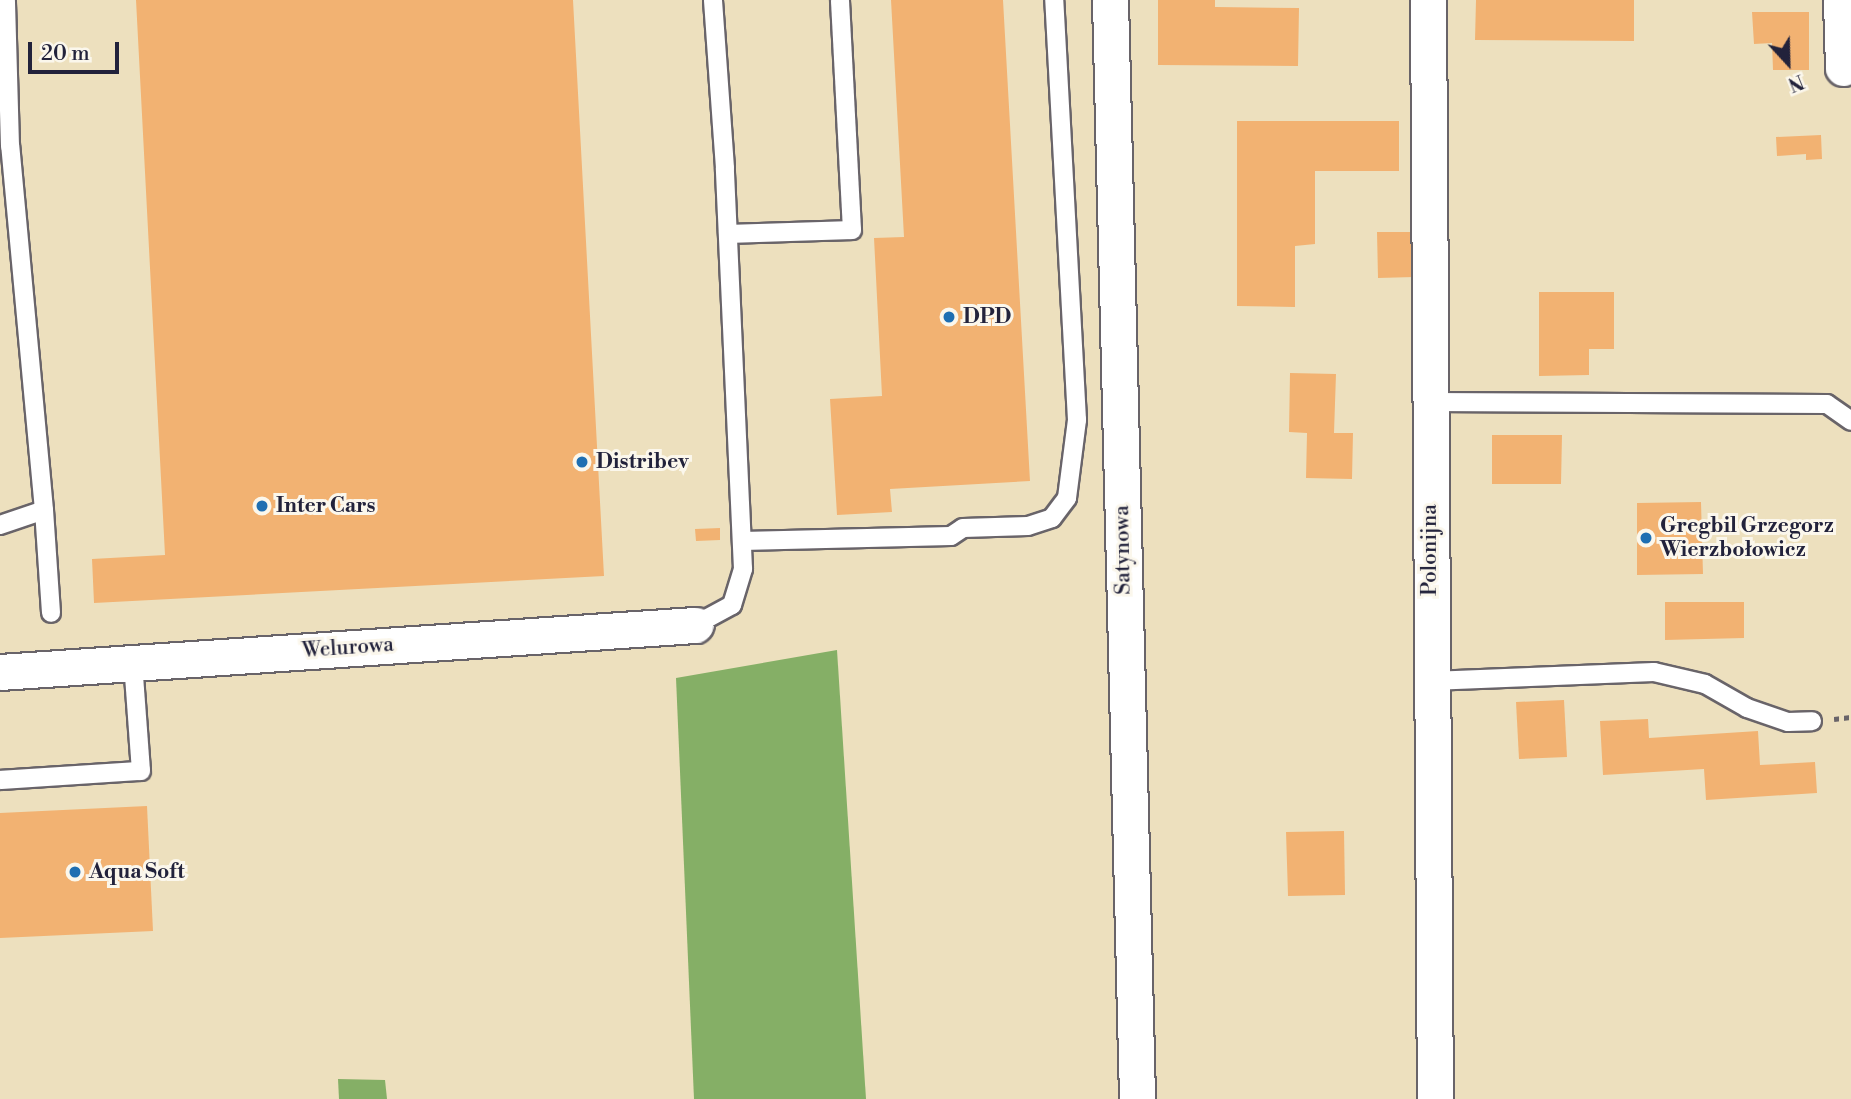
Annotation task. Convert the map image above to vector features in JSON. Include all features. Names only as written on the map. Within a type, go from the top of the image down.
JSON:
[{"type":"street","name":"Satynowa","points":[[1110,0],[1137,1099]]},
{"type":"street","name":"Polonijna","points":[[1428,0],[1435,1099]]},
{"type":"street","points":[[1841,0],[1843,68]]},
{"type":"street","name":"Welurowa","points":[[0,672],[695,625]]},
{"type":"lane","points":[[6,0],[10,146],[51,613]]},
{"type":"lane","points":[[695,625],[732,605],[741,588],[743,541],[713,0]]},
{"type":"lane","points":[[728,234],[852,230],[840,0]]},
{"type":"lane","points":[[743,541],[951,536],[963,528],[1028,526],[1052,518],[1067,498],[1077,420],[1055,0]]},
{"type":"lane","points":[[1429,402],[1827,404],[1851,421]]},
{"type":"lane","points":[[0,525],[44,510]]},
{"type":"lane","points":[[0,780],[141,771],[133,663]]},
{"type":"lane","points":[[1431,681],[1654,672],[1704,684],[1747,708],[1788,722],[1812,721]]},
{"type":"green space","points":[[837,650],[866,1099],[694,1099],[676,678]]},
{"type":"green space","points":[[338,1079],[385,1080],[387,1099],[339,1099]]},
{"type":"building","points":[[136,0],[573,0],[604,576],[94,603],[92,559],[165,555]]},
{"type":"building","name":"DPD","points":[[891,0],[1003,0],[1030,481],[890,489],[892,512],[837,515],[830,399],[882,396],[874,238],[904,237]]},
{"type":"building","points":[[1158,0],[1215,0],[1215,7],[1299,8],[1298,66],[1158,65]]},
{"type":"building","points":[[1476,0],[1634,0],[1634,41],[1475,40]]},
{"type":"building","points":[[1752,12],[1809,12],[1809,70],[1773,70],[1772,43],[1754,44]]},
{"type":"building","points":[[1237,121],[1399,121],[1399,171],[1315,171],[1315,244],[1295,246],[1295,307],[1237,306]]},
{"type":"building","points":[[1821,135],[1822,159],[1806,160],[1806,154],[1777,156],[1776,137]]},
{"type":"building","points":[[1377,232],[1412,232],[1414,277],[1378,278]]},
{"type":"building","points":[[1539,292],[1614,292],[1614,349],[1589,349],[1589,375],[1539,376]]},
{"type":"building","points":[[1290,373],[1336,374],[1334,433],[1353,433],[1352,479],[1306,478],[1307,433],[1289,432]]},
{"type":"building","points":[[1492,435],[1562,435],[1561,484],[1492,484]]},
{"type":"building","points":[[1701,502],[1703,574],[1637,575],[1637,503]]},
{"type":"building","points":[[720,528],[720,540],[696,541],[695,529]]},
{"type":"building","points":[[1665,602],[1744,602],[1744,638],[1665,640]]},
{"type":"building","points":[[1564,700],[1567,757],[1519,759],[1516,702]]},
{"type":"building","points":[[1648,719],[1649,738],[1758,731],[1760,765],[1815,762],[1817,793],[1706,800],[1704,769],[1603,775],[1600,721]]},
{"type":"building","name":"Aqua Soft","points":[[147,806],[153,931],[0,938],[0,813]]},
{"type":"building","points":[[1344,831],[1345,895],[1288,896],[1286,832]]},
{"type":"place","name":"DPD","points":[[949,317]]},
{"type":"place","name":"Distribev","points":[[582,462]]},
{"type":"place","name":"Inter Cars","points":[[262,506]]},
{"type":"place","name":"Gregbil Grzegorz Wierzbołowicz","points":[[1646,538]]},
{"type":"place","name":"Aqua Soft","points":[[75,872]]}]
